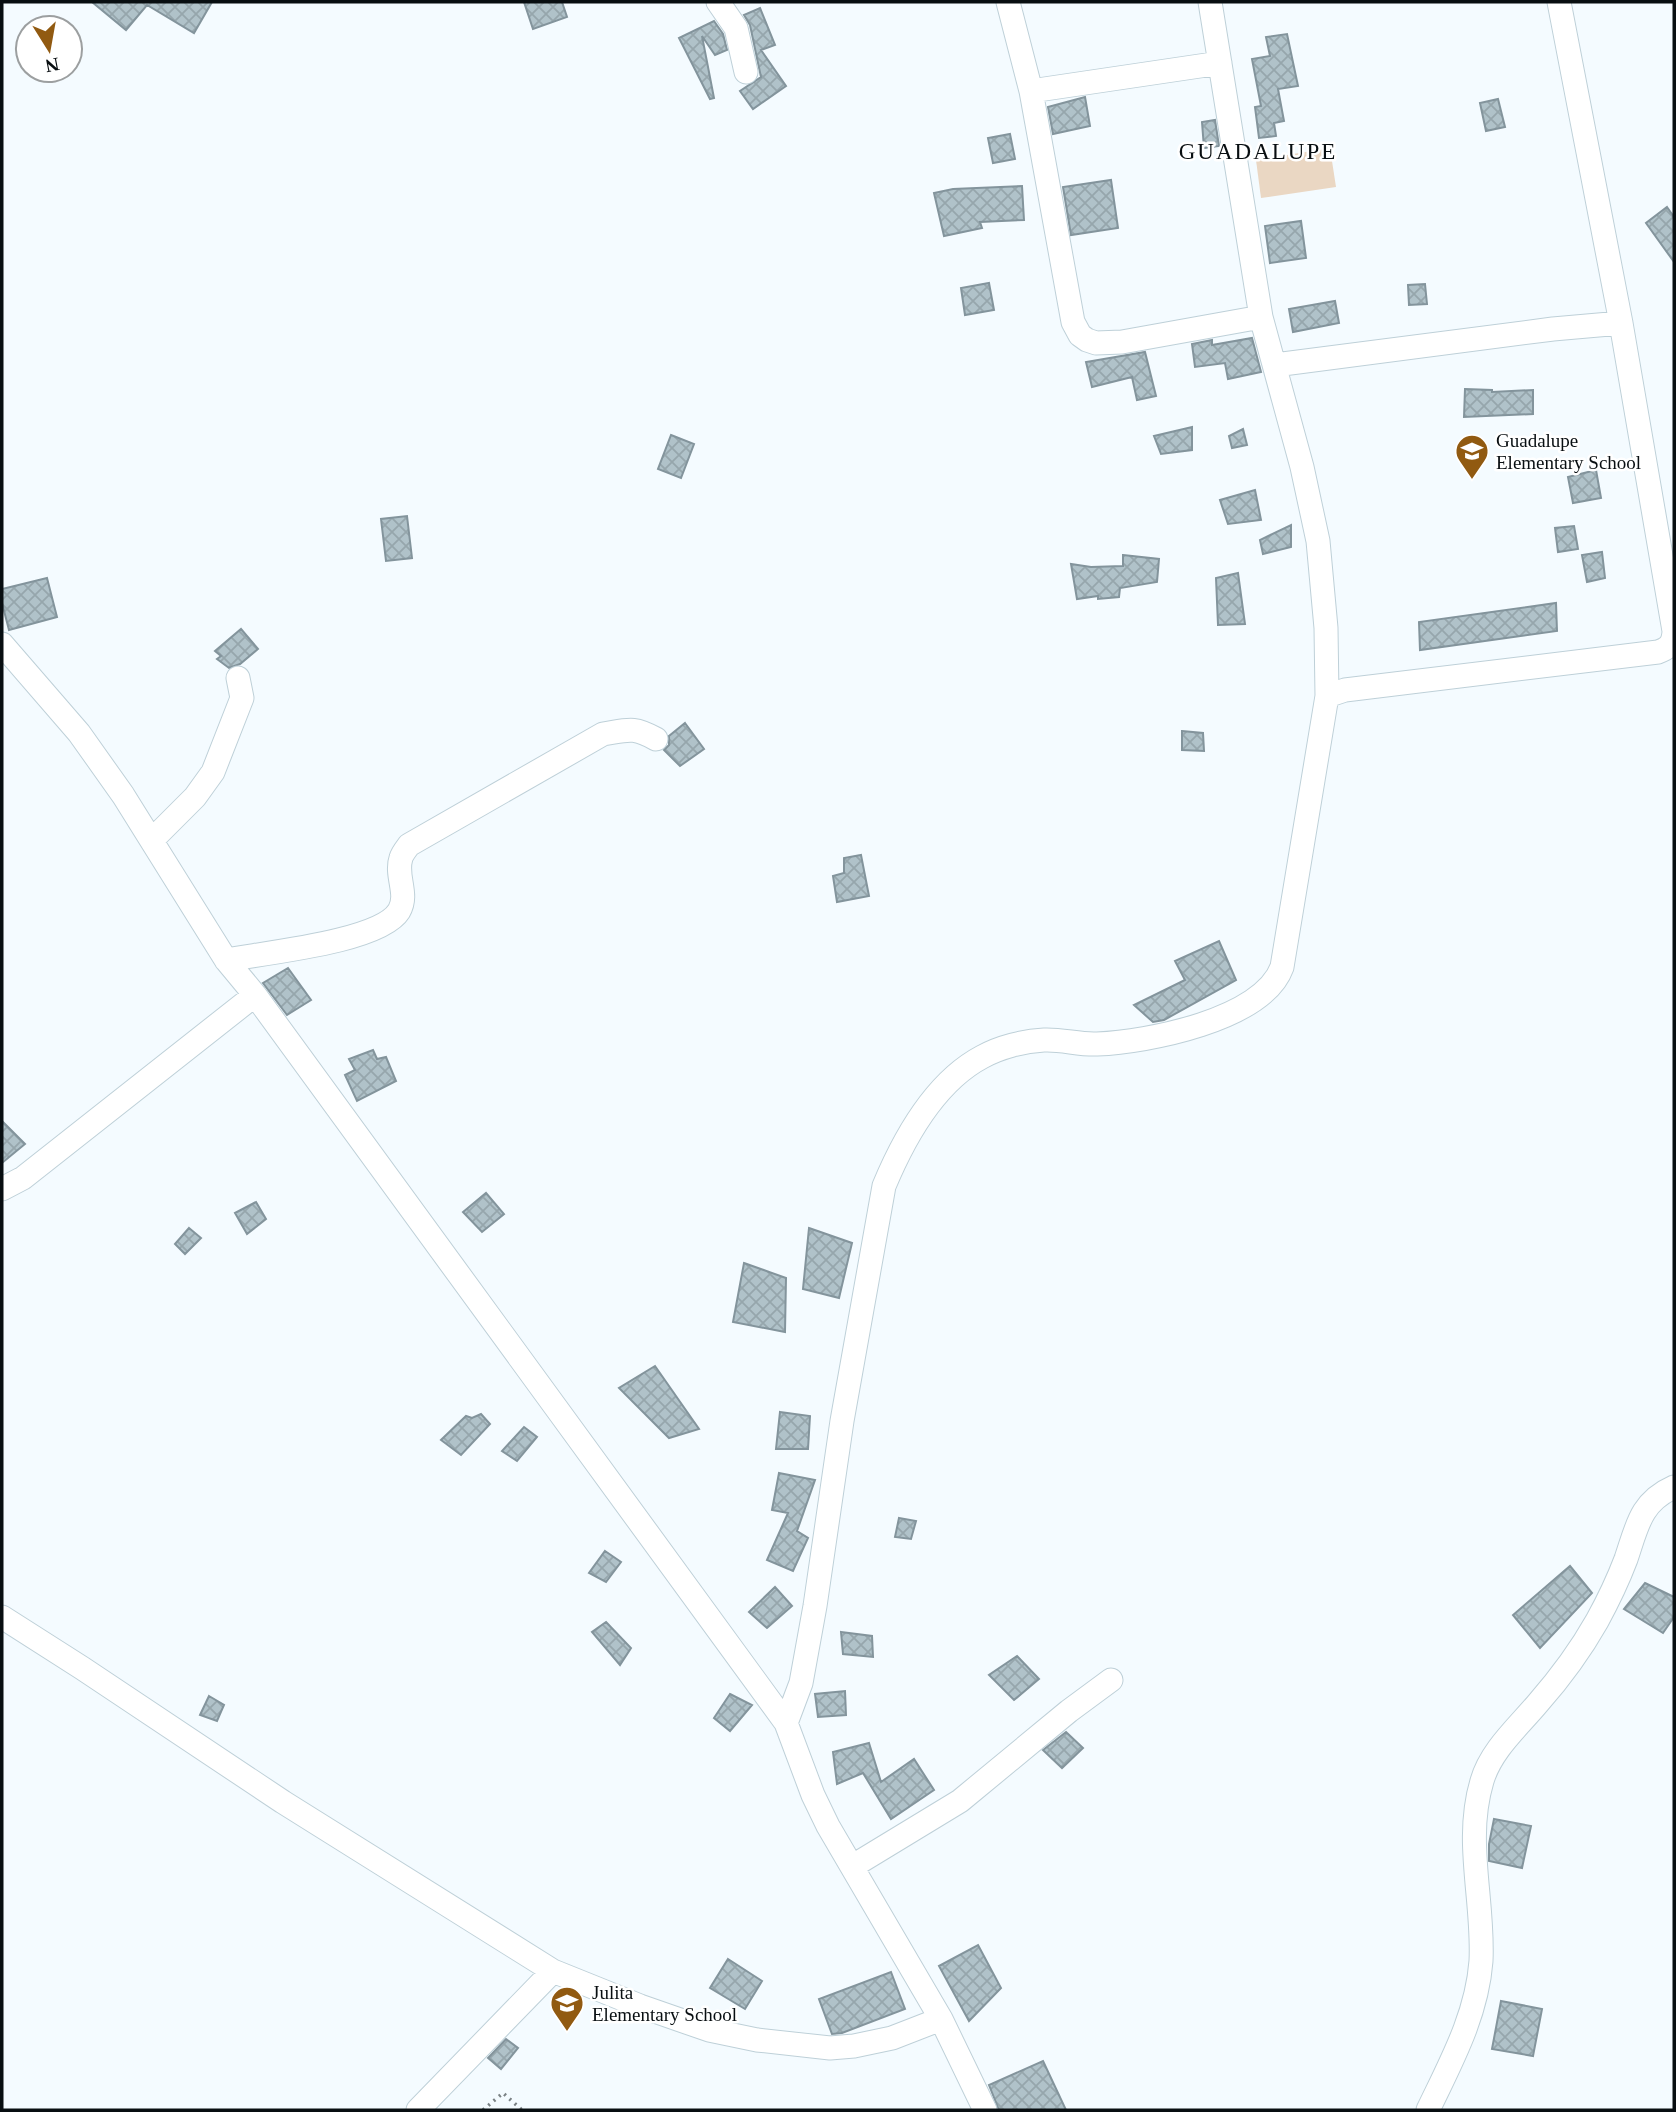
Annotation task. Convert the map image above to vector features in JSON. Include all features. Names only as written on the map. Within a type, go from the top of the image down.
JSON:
[{"type":"street","points":[[718,2],[733,22],[746,72]]},
{"type":"street","points":[[1008,2],[1031,91],[1073,322],[1080,335],[1096,343],[1122,342],[1261,317]]},
{"type":"street","points":[[786,1723],[801,1683],[816,1606],[842,1421],[884,1186],[895,1159],[917,1123],[953,1076],[982,1057],[1002,1048],[1044,1040],[1094,1044],[1122,1042],[1177,1032],[1241,1007],[1268,988],[1279,975],[1289,936],[1327,696],[1326,628],[1318,541],[1303,467],[1261,317],[1210,2]]},
{"type":"street","points":[[1327,696],[1345,690],[1658,652],[1673,642],[1674,632],[1621,323],[1559,2]]},
{"type":"street","points":[[1031,91],[1220,63]]},
{"type":"street","points":[[1275,365],[1553,329],[1621,323]]},
{"type":"street","points":[[2,644],[79,733],[152,840],[226,960],[255,995],[786,1723],[813,1795],[828,1826],[941,2019],[985,2110]]},
{"type":"street","points":[[152,840],[188,805],[214,772],[242,698],[238,678]]},
{"type":"street","points":[[226,960],[359,936],[385,924],[398,912],[404,900],[400,874],[401,858],[409,845],[603,734],[640,730],[656,740]]},
{"type":"street","points":[[2,1189],[23,1178],[255,995]]},
{"type":"street","points":[[1428,2110],[1470,2018],[1476,1994],[1480,1952],[1474,1826],[1482,1780],[1510,1735],[1563,1673],[1587,1639],[1608,1602],[1636,1524],[1646,1507],[1674,1487]]},
{"type":"street","points":[[2,1617],[94,1675],[282,1802],[553,1971],[709,2030],[757,2040],[830,2048],[854,2046],[892,2038],[941,2019]]},
{"type":"street","points":[[853,1866],[960,1801],[1111,1680]]},
{"type":"street","points":[[418,2110],[553,1971]]},
{"type":"path","points":[[483,2110],[503,2093],[522,2110]]},
{"type":"shaded area","points":[[1330,148],[1336,187],[1261,198],[1256,160]]},
{"type":"building","points":[[92,2],[212,2],[194,33],[147,5],[126,30]]},
{"type":"building","points":[[524,2],[562,2],[567,17],[533,29]]},
{"type":"building","points":[[760,8],[775,45],[761,50],[786,86],[753,109],[740,91],[761,77],[750,25],[744,15]]},
{"type":"building","points":[[714,21],[723,34],[727,50],[715,55],[702,36],[714,98],[710,99],[679,38]]},
{"type":"building","points":[[1287,34],[1298,86],[1278,89],[1284,121],[1274,123],[1276,136],[1259,138],[1255,107],[1261,106],[1252,59],[1270,56],[1266,37]]},
{"type":"building","points":[[1085,97],[1090,126],[1053,134],[1048,107]]},
{"type":"building","points":[[1498,99],[1505,127],[1486,131],[1480,103]]},
{"type":"building","points":[[1215,120],[1219,146],[1204,148],[1202,122]]},
{"type":"building","points":[[1010,134],[1015,159],[993,163],[988,138]]},
{"type":"building","points":[[1111,180],[1118,228],[1071,235],[1063,187]]},
{"type":"building","points":[[1022,186],[1024,220],[980,222],[982,228],[944,236],[934,193],[953,189]]},
{"type":"building","points":[[1667,207],[1674,217],[1674,262],[1646,223]]},
{"type":"building","points":[[1301,221],[1306,258],[1270,263],[1265,226]]},
{"type":"building","points":[[989,283],[994,310],[965,315],[961,288]]},
{"type":"building","points":[[1425,284],[1427,304],[1409,305],[1408,285]]},
{"type":"building","points":[[1335,301],[1339,323],[1293,332],[1289,309]]},
{"type":"building","points":[[1252,338],[1261,372],[1228,379],[1225,363],[1195,367],[1192,344],[1212,340],[1212,345]]},
{"type":"building","points":[[1145,352],[1156,396],[1137,400],[1132,377],[1092,387],[1086,362]]},
{"type":"building","points":[[1465,389],[1492,392],[1533,390],[1533,414],[1464,417]]},
{"type":"building","points":[[1192,427],[1192,450],[1161,454],[1154,436]]},
{"type":"building","points":[[1243,429],[1247,445],[1232,448],[1229,436]]},
{"type":"building","points":[[671,435],[694,444],[681,478],[658,469]]},
{"type":"building","points":[[1596,470],[1601,498],[1573,503],[1568,477]]},
{"type":"building","points":[[1255,490],[1261,520],[1228,524],[1220,500]]},
{"type":"building","points":[[407,516],[412,558],[386,561],[381,519]]},
{"type":"building","points":[[1291,525],[1291,547],[1263,554],[1260,540]]},
{"type":"building","points":[[1574,526],[1578,549],[1558,552],[1555,528]]},
{"type":"building","points":[[1602,552],[1605,578],[1587,582],[1582,555]]},
{"type":"building","points":[[1123,555],[1159,559],[1157,582],[1120,588],[1119,597],[1077,599],[1071,564],[1091,567],[1123,566]]},
{"type":"building","points":[[1238,573],[1245,624],[1218,625],[1216,578]]},
{"type":"building","points":[[47,578],[57,617],[9,630],[2,603],[2,589]]},
{"type":"building","points":[[1556,603],[1557,631],[1420,650],[1419,622]]},
{"type":"building","points":[[241,629],[258,649],[240,664],[229,668],[217,659],[221,656],[215,651]]},
{"type":"building","points":[[685,723],[704,749],[680,766],[664,750],[669,745],[669,736]]},
{"type":"building","points":[[1182,731],[1203,733],[1204,751],[1182,750]]},
{"type":"building","points":[[861,855],[869,896],[837,902],[833,876],[844,873],[844,858]]},
{"type":"building","points":[[1219,941],[1236,980],[1164,1020],[1153,1022],[1134,1005],[1185,980],[1175,961]]},
{"type":"building","points":[[288,968],[311,1000],[287,1015],[263,983]]},
{"type":"building","points":[[373,1050],[377,1059],[386,1057],[396,1081],[357,1101],[345,1075],[355,1070],[349,1059]]},
{"type":"building","points":[[2,1121],[25,1144],[2,1163]]},
{"type":"building","points":[[486,1193],[504,1214],[482,1232],[463,1212]]},
{"type":"building","points":[[256,1202],[266,1219],[247,1234],[235,1213]]},
{"type":"building","points":[[189,1228],[201,1238],[185,1254],[175,1244]]},
{"type":"building","points":[[809,1228],[852,1243],[839,1298],[803,1289]]},
{"type":"building","points":[[744,1263],[786,1278],[785,1332],[733,1322]]},
{"type":"building","points":[[655,1366],[699,1429],[669,1438],[619,1388]]},
{"type":"building","points":[[780,1412],[810,1416],[808,1449],[776,1449]]},
{"type":"building","points":[[481,1414],[490,1424],[461,1455],[441,1440],[466,1416],[472,1418]]},
{"type":"building","points":[[524,1427],[537,1437],[517,1461],[502,1451]]},
{"type":"building","points":[[779,1473],[815,1480],[797,1531],[808,1538],[793,1571],[767,1560],[788,1513],[772,1510]]},
{"type":"building","points":[[899,1518],[916,1521],[911,1539],[895,1537]]},
{"type":"building","points":[[605,1551],[621,1562],[606,1582],[589,1573]]},
{"type":"building","points":[[1570,1566],[1592,1593],[1540,1648],[1513,1615]]},
{"type":"building","points":[[1645,1583],[1674,1597],[1674,1617],[1663,1633],[1624,1609]]},
{"type":"building","points":[[775,1587],[792,1606],[767,1628],[749,1612]]},
{"type":"building","points":[[606,1622],[631,1648],[620,1665],[592,1632]]},
{"type":"building","points":[[841,1632],[872,1636],[873,1657],[843,1654]]},
{"type":"building","points":[[1017,1656],[1039,1679],[1014,1700],[989,1675]]},
{"type":"building","points":[[845,1691],[846,1715],[818,1717],[815,1694]]},
{"type":"building","points":[[730,1694],[752,1705],[730,1731],[714,1718]]},
{"type":"building","points":[[209,1696],[224,1705],[217,1721],[200,1715]]},
{"type":"building","points":[[1066,1732],[1083,1748],[1062,1768],[1043,1750]]},
{"type":"building","points":[[869,1743],[881,1782],[914,1759],[934,1790],[891,1819],[863,1773],[837,1784],[833,1752]]},
{"type":"building","points":[[1494,1819],[1531,1826],[1522,1868],[1489,1861]]},
{"type":"building","points":[[978,1945],[1001,1988],[969,2021],[939,1966]]},
{"type":"building","points":[[728,1959],[762,1981],[745,2009],[710,1988]]},
{"type":"building","points":[[891,1972],[905,2009],[842,2033],[832,2034],[819,1999]]},
{"type":"building","points":[[1501,2001],[1542,2009],[1533,2056],[1492,2049]]},
{"type":"building","points":[[506,2039],[518,2048],[501,2069],[488,2058]]},
{"type":"building","points":[[1043,2061],[1066,2110],[999,2110],[989,2085]]},
{"type":"place","name":"Guadalupe Elementary School","points":[[1472,481]]},
{"type":"place","name":"Julita Elementary School","points":[[567,2033]]},
{"type":"district","name":"GUADALUPE","points":[[1258,151]]}]
